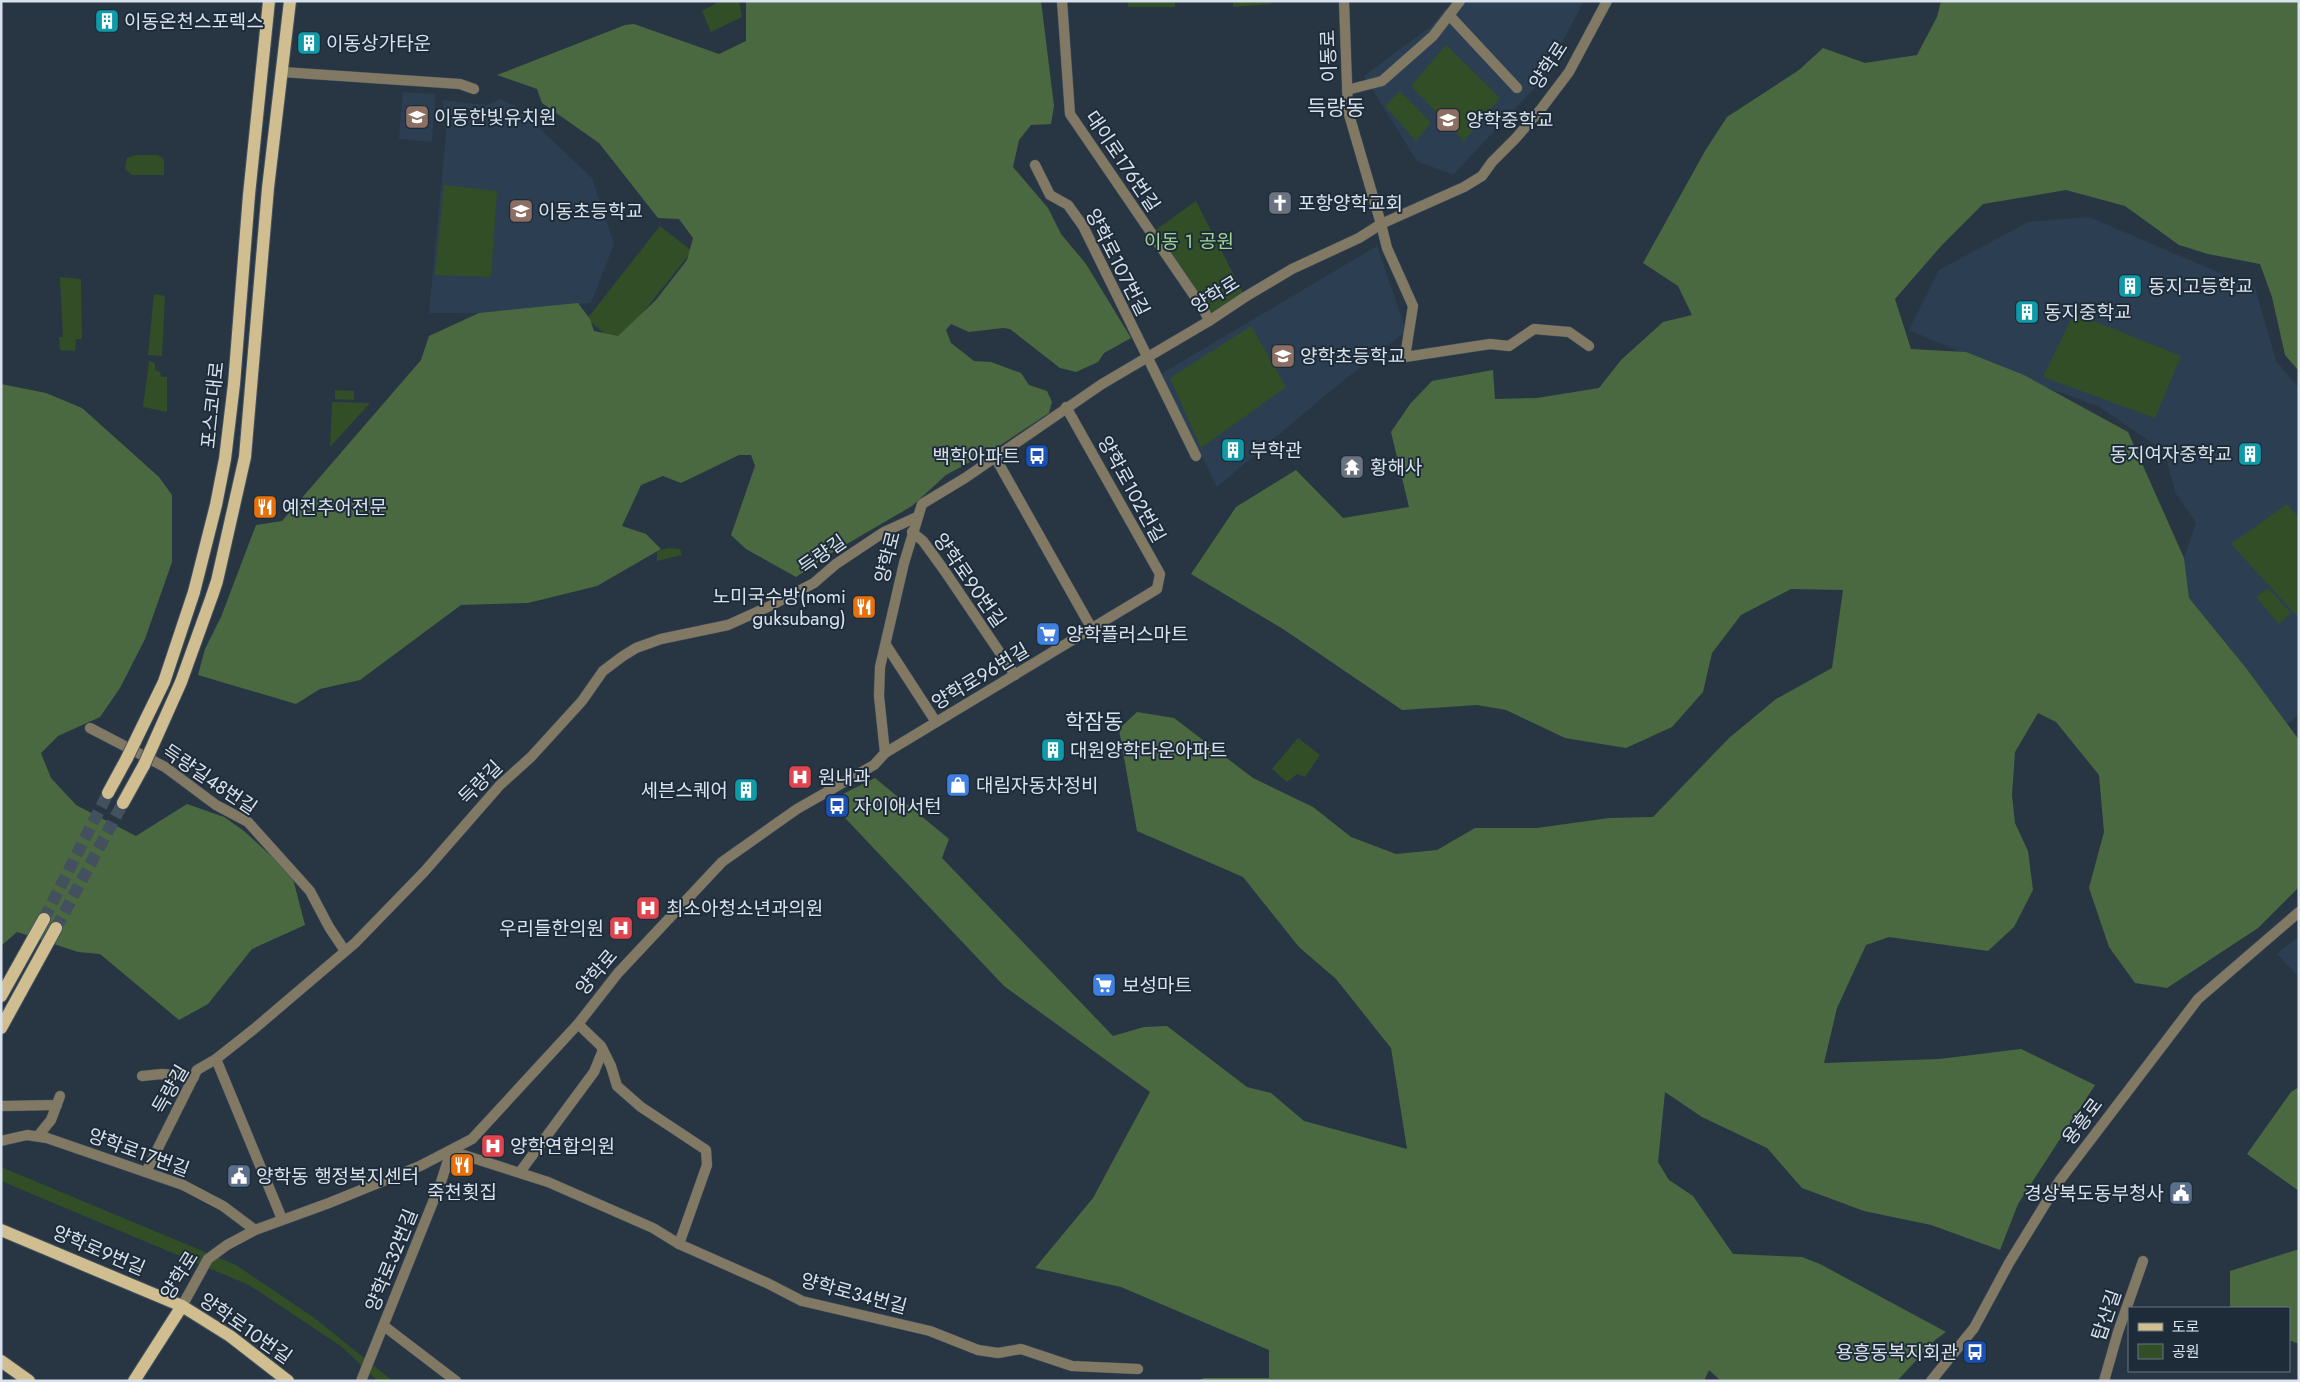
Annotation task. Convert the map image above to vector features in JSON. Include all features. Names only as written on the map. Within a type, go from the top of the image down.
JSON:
[{"type":"main road","name":"포스코대로","points":[[108,793],[164,682],[194,592],[216,505],[234,384],[269,1]]},
{"type":"main road","name":"포스코대로","points":[[123,803],[144,765],[181,682],[212,596],[246,457],[274,137],[290,1]]},
{"type":"main road","points":[[256,136],[264,140],[274,137]]},
{"type":"main road","points":[[1,996],[44,919]]},
{"type":"main road","points":[[1,1028],[56,928]]},
{"type":"main road","name":"양학로9번길","points":[[1,1230],[182,1306]]},
{"type":"main road","name":"양학로","points":[[134,1381],[182,1306]]},
{"type":"main road","name":"양학로10번길","points":[[182,1306],[230,1336],[288,1381]]},
{"type":"main road","points":[[1,1362],[28,1381]]},
{"type":"main road","points":[[1,1366],[28,1381]]},
{"type":"street","name":"대이로176번길","points":[[1062,1],[1070,114],[1204,310],[1209,321]]},
{"type":"street","name":"이동로","points":[[1344,1],[1348,111],[1387,248],[1413,306],[1405,356],[1490,344],[1510,346],[1534,329],[1568,332],[1589,346]]},
{"type":"street","points":[[1347,90],[1382,81],[1433,36],[1460,1]]},
{"type":"street","name":"양학로","points":[[182,1306],[208,1259],[255,1230],[393,1177],[451,1151],[472,1139],[578,1024],[618,973],[722,862],[797,808],[874,765],[885,753],[879,696],[880,667],[912,532],[922,504],[995,457],[1066,407],[1292,270],[1359,238],[1381,224],[1464,187],[1482,176],[1492,162],[1541,109],[1570,72],[1597,15],[1607,1]]},
{"type":"street","points":[[1449,15],[1518,88]]},
{"type":"street","points":[[282,72],[460,84],[474,89]]},
{"type":"street","name":"양학로107번길","points":[[1035,165],[1050,195],[1068,206],[1083,226],[1146,358],[1196,456]]},
{"type":"street","name":"양학로102번길","points":[[1066,407],[1160,574],[1157,589]]},
{"type":"street","points":[[995,457],[1092,629]]},
{"type":"street","name":"득량길","points":[[146,1172],[197,1070],[216,1059],[345,951],[424,872],[500,784],[531,757],[582,701],[603,671],[636,648],[661,640],[728,625],[770,606],[814,583],[836,564],[884,532],[917,516]]},
{"type":"street","name":"양학로90번길","points":[[912,532],[923,541],[944,570],[1015,675]]},
{"type":"street","name":"양학로96번길","points":[[885,753],[1157,589]]},
{"type":"street","points":[[886,645],[936,722]]},
{"type":"street","name":"득량길48번길","points":[[90,728],[165,767],[216,804],[248,822],[310,892],[329,927],[345,951]]},
{"type":"street","name":"용흥로","points":[[1931,1381],[1974,1328],[2009,1263],[2060,1180],[2198,999],[2299,912]]},
{"type":"street","name":"양학로","points":[[578,1024],[603,1050],[611,1066],[617,1086],[641,1106],[706,1150],[707,1165],[679,1244]]},
{"type":"street","points":[[520,1172],[594,1072],[603,1050]]},
{"type":"street","points":[[216,1059],[282,1219]]},
{"type":"street","points":[[142,1076],[162,1074],[194,1077]]},
{"type":"street","points":[[1,1106],[59,1101],[51,1120],[38,1136]]},
{"type":"street","name":"양학로17번길","points":[[1,1141],[28,1135],[38,1136],[146,1172],[183,1185],[223,1206],[255,1230]]},
{"type":"street","name":"양학로34번길","points":[[451,1151],[520,1172],[653,1228],[679,1244],[767,1282],[802,1301],[930,1331],[978,1350],[998,1353],[1020,1349],[1072,1366],[1138,1368]]},
{"type":"street","name":"양학로32번길","points":[[361,1381],[441,1182],[451,1151]]},
{"type":"street","name":"탑산길","points":[[2104,1381],[2118,1332],[2143,1261]]},
{"type":"street","points":[[384,1326],[456,1381]]},
{"type":"shaded area","name":"양학중학교","points":[[1453,1],[1584,1],[1542,80],[1453,175],[1417,161],[1364,76],[1430,27]]},
{"type":"shaded area","name":"이동한빛유치원","points":[[403,92],[435,94],[432,142],[399,139]]},
{"type":"shaded area","name":"이동초등학교","points":[[500,99],[518,108],[592,178],[614,244],[591,303],[480,313],[429,313],[446,135],[443,100],[486,105]]},
{"type":"shaded area","points":[[2089,217],[2255,288],[2276,361],[2299,388],[2299,714],[2287,724],[2246,668],[2189,598],[2184,558],[2196,523],[2175,492],[2165,454],[2161,449],[2098,406],[2042,386],[1909,330],[1939,270],[2028,222]]},
{"type":"shaded area","name":"양학초등학교","points":[[1377,246],[1406,331],[1328,393],[1217,487],[1161,374]]},
{"type":"shaded area","points":[[2299,936],[2299,977],[2277,954]]},
{"type":"green space","points":[[720,1],[739,1],[742,17],[711,32],[702,11]]},
{"type":"green space","points":[[746,1],[1041,1],[1054,106],[1051,124],[1031,125],[1019,140],[1013,167],[1048,208],[1061,234],[1086,264],[1131,338],[1104,353],[1098,362],[1076,372],[1060,368],[1010,329],[1003,328],[969,332],[951,324],[946,330],[951,343],[974,361],[991,362],[1021,373],[1029,385],[1047,391],[1052,402],[1049,413],[996,448],[946,475],[912,506],[833,552],[796,577],[746,549],[731,535],[755,466],[751,455],[739,455],[681,483],[663,476],[641,485],[622,526],[646,534],[661,549],[597,586],[528,603],[461,605],[360,680],[320,689],[296,704],[198,675],[205,649],[221,617],[256,525],[282,521],[421,360],[429,336],[479,313],[578,303],[590,319],[594,331],[618,336],[656,300],[687,260],[693,238],[679,219],[658,218],[599,143],[542,103],[537,89],[497,75],[625,25],[634,24],[719,54],[746,41]]},
{"type":"green space","points":[[1128,1],[1175,1],[1175,7],[1128,7]]},
{"type":"green space","points":[[1233,1],[1271,1],[1271,4],[1233,7]]},
{"type":"green space","points":[[1941,1],[2299,1],[2299,371],[2285,355],[2272,297],[2260,264],[2208,254],[2179,245],[2125,206],[2066,190],[1983,204],[1942,245],[1895,299],[1911,349],[1966,352],[2024,375],[2128,432],[2184,558],[2189,598],[2246,668],[2299,740],[2299,887],[2258,928],[2167,988],[2135,983],[2109,947],[2089,888],[2104,832],[2099,775],[2056,722],[2038,713],[2015,752],[2012,795],[2015,823],[2028,851],[2033,890],[2014,927],[1988,951],[1889,937],[1866,945],[1837,1008],[1824,1063],[1939,1059],[2021,1049],[2095,1085],[2018,1204],[2000,1250],[1931,1225],[1864,1211],[1802,1188],[1767,1148],[1702,1117],[1665,1092],[1658,1162],[1669,1180],[1693,1196],[1733,1254],[1802,1257],[1820,1264],[1946,1332],[1935,1340],[1897,1381],[1721,1381],[1709,1370],[1704,1381],[1196,1381],[1204,1378],[1269,1378],[1269,1350],[1121,1287],[1035,1268],[1093,1198],[1150,1092],[1004,986],[829,801],[875,778],[949,839],[942,858],[1113,1036],[1144,1027],[1167,1026],[1247,1087],[1271,1093],[1304,1121],[1407,1149],[1391,1048],[1336,979],[1299,947],[1243,877],[1137,831],[1119,729],[1137,712],[1174,718],[1253,778],[1313,807],[1351,837],[1396,854],[1437,850],[1475,828],[1537,828],[1609,818],[1653,817],[1729,738],[1776,699],[1832,668],[1843,590],[1791,589],[1741,615],[1712,653],[1703,692],[1672,727],[1626,748],[1565,738],[1506,710],[1477,705],[1402,710],[1283,629],[1191,574],[1236,507],[1296,470],[1343,518],[1409,507],[1391,432],[1410,404],[1432,381],[1493,370],[1495,399],[1537,398],[1599,388],[1621,360],[1663,322],[1692,315],[1678,286],[1643,263],[1705,151],[1727,117],[1799,70],[1823,48],[1865,63],[1917,55],[1937,17]]},
{"type":"green space","points":[[1446,45],[1500,98],[1464,141],[1411,86]]},
{"type":"green space","points":[[1400,91],[1431,123],[1416,141],[1385,106]]},
{"type":"green space","points":[[136,155],[158,155],[164,159],[164,175],[132,175],[125,169],[127,158]]},
{"type":"green space","points":[[444,185],[497,191],[491,277],[435,275]]},
{"type":"green space","name":"이동 1 공원","points":[[1196,201],[1245,297],[1209,321],[1154,231]]},
{"type":"green space","points":[[660,226],[692,251],[618,344],[587,319]]},
{"type":"green space","points":[[60,277],[81,279],[82,339],[76,339],[75,351],[60,350],[59,337],[63,337]]},
{"type":"green space","points":[[154,294],[165,296],[162,356],[148,355]]},
{"type":"green space","points":[[2074,313],[2181,356],[2155,418],[2043,377]]},
{"type":"green space","points":[[1251,326],[1286,387],[1201,448],[1170,378]]},
{"type":"green space","points":[[149,361],[155,363],[155,370],[160,372],[161,377],[167,377],[167,412],[143,407]]},
{"type":"green space","points":[[1,384],[46,393],[82,408],[159,477],[172,495],[172,562],[145,639],[120,688],[100,717],[58,736],[41,753],[51,778],[76,805],[136,836],[187,804],[224,817],[244,831],[292,875],[305,925],[252,949],[208,1004],[179,1020],[100,954],[78,952],[17,932],[1,946]]},
{"type":"green space","points":[[335,390],[354,391],[354,400],[335,399]]},
{"type":"green space","points":[[332,402],[370,403],[330,447]]},
{"type":"green space","points":[[2287,504],[2299,518],[2298,617],[2231,544]]},
{"type":"green space","points":[[668,548],[680,549],[682,555],[657,561],[657,551]]},
{"type":"green space","points":[[2268,588],[2291,613],[2279,624],[2256,597]]},
{"type":"green space","points":[[1298,738],[1320,755],[1305,777],[1297,774],[1287,782],[1272,769]]},
{"type":"green space","points":[[2299,1087],[2299,1191],[2247,1154],[2291,1092]]},
{"type":"green space","points":[[1,1167],[236,1265],[313,1317],[393,1381],[378,1381],[342,1347],[249,1285],[1,1181]]},
{"type":"green space","points":[[2299,1249],[2299,1344],[2290,1340],[2290,1307],[2230,1307],[2230,1271]]},
{"type":"tunnel","points":[[44,919],[108,793]]},
{"type":"tunnel","points":[[56,928],[123,803]]},
{"type":"place","name":"이동온천스포렉스","points":[[107,21]]},
{"type":"place","name":"이동상가타운","points":[[309,43]]},
{"type":"place","name":"이동한빛유치원","points":[[417,117]]},
{"type":"place","name":"양학중학교","points":[[1448,120]]},
{"type":"place","name":"포항양학교회","points":[[1280,203]]},
{"type":"place","name":"이동초등학교","points":[[521,211]]},
{"type":"place","name":"동지고등학교","points":[[2130,286]]},
{"type":"place","name":"동지중학교","points":[[2027,312]]},
{"type":"place","name":"양학초등학교","points":[[1283,356]]},
{"type":"place","name":"부학관","points":[[1233,450]]},
{"type":"place","name":"동지여자중학교","points":[[2250,454]]},
{"type":"place","name":"백학아파트","points":[[1037,456]]},
{"type":"place","name":"황해사","points":[[1352,467]]},
{"type":"place","name":"예전추어전문","points":[[265,507]]},
{"type":"place","name":"노미국수방(nomi guksubang)","points":[[864,607]]},
{"type":"place","name":"양학플러스마트","points":[[1048,634]]},
{"type":"place","name":"대원양학타운아파트","points":[[1053,750]]},
{"type":"place","name":"원내과","points":[[800,777]]},
{"type":"place","name":"대림자동차정비","points":[[958,785]]},
{"type":"place","name":"세븐스퀘어","points":[[746,790]]},
{"type":"place","name":"자이애서턴","points":[[837,806]]},
{"type":"place","name":"최소아청소년과의원","points":[[648,908]]},
{"type":"place","name":"우리들한의원","points":[[621,928]]},
{"type":"place","name":"보성마트","points":[[1104,985]]},
{"type":"place","name":"양학연합의원","points":[[493,1146]]},
{"type":"place","name":"죽천횟집","points":[[462,1165]]},
{"type":"place","name":"양학동 행정복지센터","points":[[239,1176]]},
{"type":"place","name":"경상북도동부청사","points":[[2181,1193]]},
{"type":"place","name":"용흥동복지회관","points":[[1975,1352]]},
{"type":"district","name":"득량동","points":[[1336,108]]},
{"type":"district","name":"학잠동","points":[[1094,722]]}]
